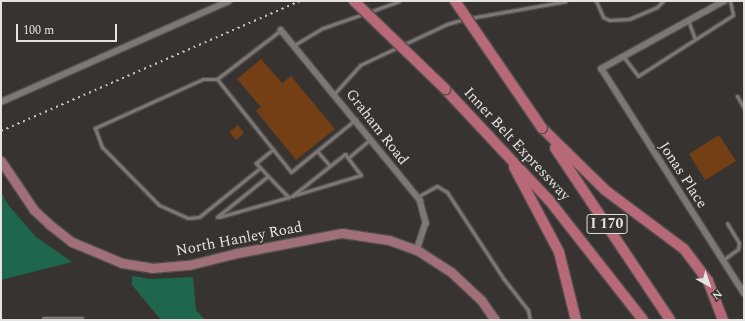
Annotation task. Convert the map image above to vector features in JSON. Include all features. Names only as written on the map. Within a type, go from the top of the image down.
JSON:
[{"type":"highway","name":"Inner Belt Expressway","points":[[354,1],[503,148],[566,220],[643,320]]},
{"type":"highway","name":"Inner Belt Expressway","points":[[455,1],[670,320]]},
{"type":"highway","points":[[542,128],[605,190],[684,249],[708,281],[723,320]]},
{"type":"highway","points":[[503,148],[556,246],[567,276],[576,320]]},
{"type":"main road","name":"North Hanley Road","points":[[1,161],[18,189],[34,210],[72,242],[122,263],[152,268],[189,265],[244,251],[342,233],[389,240],[417,250],[470,288],[494,320]]},
{"type":"street","points":[[1,102],[229,1]]},
{"type":"street","points":[[623,56],[725,1]]},
{"type":"street","name":"Graham Road","points":[[281,30],[296,44],[417,196],[426,223],[417,250]]},
{"type":"street","name":"Jonas Place","points":[[623,56],[602,69],[723,260],[742,285],[744,293]]},
{"type":"street","points":[[45,320],[81,320]]},
{"type":"lane","points":[[296,44],[323,28],[399,1]]},
{"type":"lane","points":[[335,93],[360,65],[446,24],[492,12],[566,1]]},
{"type":"lane","points":[[596,1],[603,17],[609,20],[629,19],[657,7],[663,1]]},
{"type":"lane","points":[[623,56],[638,76],[733,15],[734,10],[730,1]]},
{"type":"lane","points":[[688,20],[695,39]]},
{"type":"lane","points":[[260,168],[199,217],[188,218],[159,205],[102,147],[95,128],[204,79],[217,80],[281,30]]},
{"type":"lane","points":[[217,80],[291,172],[356,119]]},
{"type":"lane","points":[[737,96],[744,108]]},
{"type":"lane","points":[[348,158],[371,139]]},
{"type":"lane","points":[[273,149],[256,163],[290,197]]},
{"type":"lane","points":[[317,151],[330,166]]},
{"type":"lane","points":[[268,176],[217,217],[290,197],[361,175],[345,154],[290,197]]},
{"type":"lane","points":[[417,196],[437,186],[447,192],[503,278],[528,310],[530,320]]},
{"type":"lane","points":[[723,260],[738,249],[739,243],[727,223]]},
{"type":"green space","points":[[1,192],[9,206],[36,237],[72,262],[1,280]]},
{"type":"green space","points":[[132,276],[151,279],[193,277],[196,310],[205,320],[161,320],[132,285]]},
{"type":"building","points":[[261,59],[282,83],[291,76],[335,129],[296,160],[256,111],[261,107],[237,79]]},
{"type":"building","points":[[238,125],[244,133],[236,140],[229,132]]},
{"type":"building","points":[[719,135],[736,161],[705,180],[689,154]]},
{"type":"railway","points":[[1,131],[300,1]]}]
